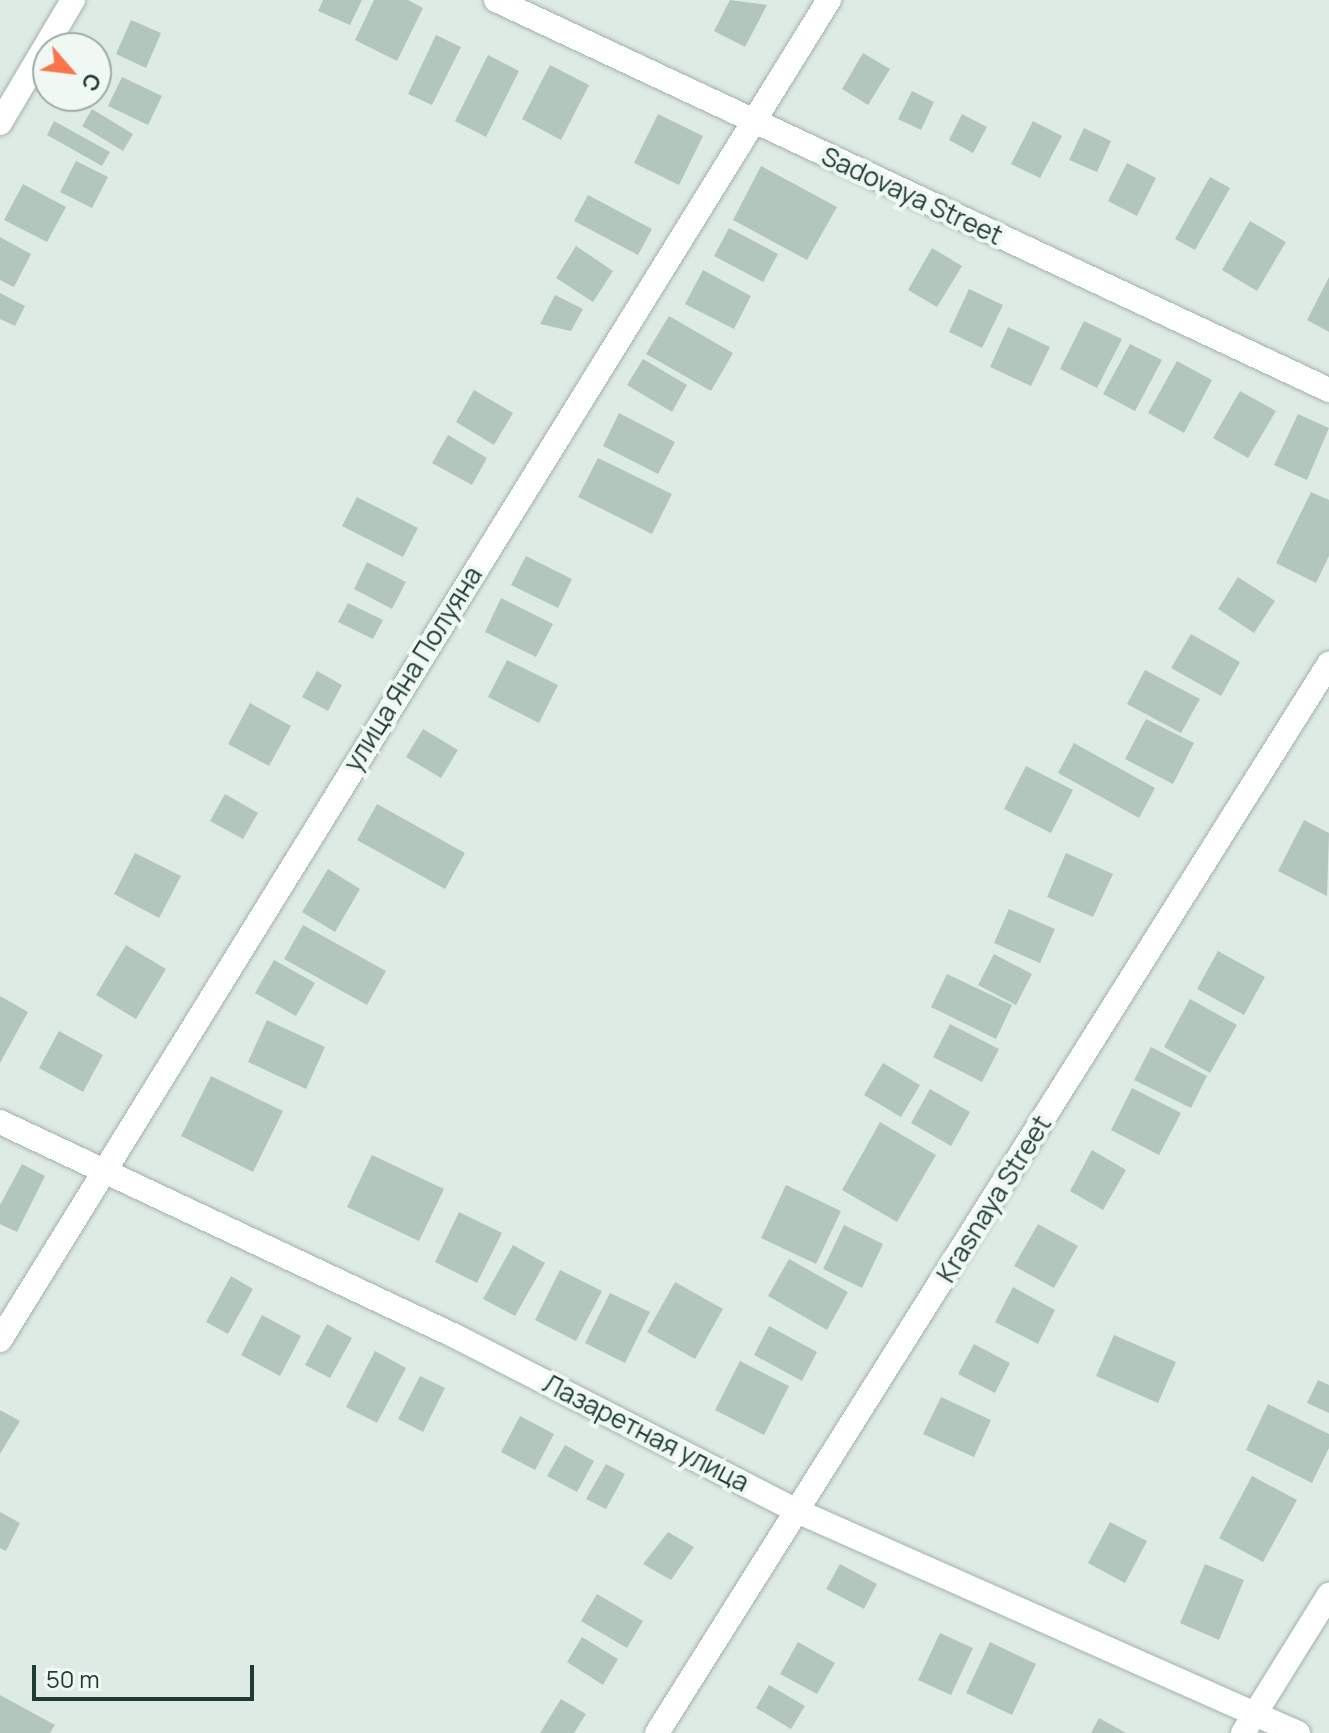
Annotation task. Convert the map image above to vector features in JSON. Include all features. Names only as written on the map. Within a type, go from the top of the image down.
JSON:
[{"type":"street","points":[[0,123],[73,0]]},
{"type":"street","name":"Sadovaya Street","points":[[496,0],[1329,390]]},
{"type":"street","name":"улица Яна Полуяна","points":[[0,1340],[829,0]]},
{"type":"street","name":"Krasnaya Street","points":[[657,1733],[1329,664]]},
{"type":"street","name":"Лазаретная улица","points":[[0,1122],[455,1336],[797,1511],[1249,1723],[1298,1733]]},
{"type":"street","points":[[1249,1723],[1329,1595]]},
{"type":"building","points":[[323,0],[362,0],[350,25],[318,11]]},
{"type":"building","points":[[374,0],[408,0],[423,8],[397,61],[355,40]]},
{"type":"building","points":[[730,0],[767,5],[745,47],[714,31]]},
{"type":"building","points":[[131,20],[161,33],[146,68],[116,54]]},
{"type":"building","points":[[436,35],[461,47],[432,105],[408,94]]},
{"type":"building","points":[[863,53],[890,69],[868,105],[842,89]]},
{"type":"building","points":[[488,55],[519,71],[486,137],[455,121]]},
{"type":"building","points":[[550,65],[589,85],[561,140],[522,119]]},
{"type":"building","points":[[122,77],[162,96],[148,125],[112,108],[112,98]]},
{"type":"building","points":[[912,91],[934,102],[921,130],[898,119]]},
{"type":"building","points":[[90,112],[97,112],[133,134],[123,151],[82,126]]},
{"type":"building","points":[[658,114],[703,136],[679,185],[634,163]]},
{"type":"building","points":[[962,114],[987,127],[973,153],[949,140]]},
{"type":"building","points":[[54,121],[110,152],[102,166],[47,135]]},
{"type":"building","points":[[1033,121],[1062,136],[1040,178],[1011,164]]},
{"type":"building","points":[[1084,128],[1111,141],[1097,172],[1069,160]]},
{"type":"building","points":[[76,161],[108,177],[92,208],[60,192]]},
{"type":"building","points":[[1127,163],[1156,178],[1137,216],[1108,201]]},
{"type":"building","points":[[761,166],[837,207],[807,260],[733,220]]},
{"type":"building","points":[[1210,177],[1230,188],[1195,250],[1175,239]]},
{"type":"building","points":[[23,184],[66,207],[47,242],[4,220]]},
{"type":"building","points":[[588,195],[652,229],[638,255],[574,221]]},
{"type":"building","points":[[1250,221],[1286,242],[1257,291],[1222,270]]},
{"type":"building","points":[[729,228],[778,254],[763,282],[714,256]]},
{"type":"building","points":[[0,237],[31,254],[14,287],[0,280]]},
{"type":"building","points":[[576,246],[613,271],[593,302],[556,278]]},
{"type":"building","points":[[932,248],[962,266],[937,307],[908,290]]},
{"type":"building","points":[[703,270],[751,296],[734,329],[685,304]]},
{"type":"building","points":[[1329,277],[1329,332],[1307,320]]},
{"type":"building","points":[[969,289],[1003,305],[982,348],[949,332]]},
{"type":"building","points":[[0,293],[25,306],[15,326],[0,319]]},
{"type":"building","points":[[555,295],[583,309],[571,331],[540,324]]},
{"type":"building","points":[[669,316],[733,353],[711,391],[646,354]]},
{"type":"building","points":[[1084,321],[1122,339],[1097,388],[1060,369]]},
{"type":"building","points":[[1008,327],[1050,347],[1031,386],[990,367]]},
{"type":"building","points":[[1130,344],[1162,360],[1135,411],[1103,394]]},
{"type":"building","points":[[643,359],[687,385],[672,412],[627,385]]},
{"type":"building","points":[[1177,361],[1212,380],[1184,433],[1148,413]]},
{"type":"building","points":[[474,390],[513,413],[494,445],[456,422]]},
{"type":"building","points":[[1240,391],[1276,411],[1248,458],[1213,438]]},
{"type":"building","points":[[619,413],[675,442],[658,474],[603,446]]},
{"type":"building","points":[[1298,414],[1329,428],[1307,480],[1274,465]]},
{"type":"building","points":[[448,435],[487,458],[472,485],[432,463]]},
{"type":"building","points":[[598,458],[672,494],[652,534],[578,497]]},
{"type":"building","points":[[1311,492],[1329,500],[1329,556],[1316,583],[1276,563]]},
{"type":"building","points":[[357,497],[418,528],[403,557],[342,526]]},
{"type":"building","points":[[526,556],[572,579],[558,608],[511,585]]},
{"type":"building","points":[[367,562],[406,582],[392,609],[354,589]]},
{"type":"building","points":[[1238,577],[1275,601],[1254,633],[1218,609]]},
{"type":"building","points":[[501,598],[553,624],[536,657],[485,632]]},
{"type":"building","points":[[348,603],[383,620],[373,639],[338,622]]},
{"type":"building","points":[[1191,634],[1240,662],[1221,696],[1171,668]]},
{"type":"building","points":[[507,660],[558,685],[539,723],[488,697]]},
{"type":"building","points":[[1145,670],[1200,699],[1181,733],[1127,704]]},
{"type":"building","points":[[317,671],[342,685],[328,711],[302,697]]},
{"type":"building","points":[[250,703],[291,726],[269,766],[228,744]]},
{"type":"building","points":[[1146,719],[1194,743],[1173,784],[1125,759]]},
{"type":"building","points":[[423,729],[458,750],[441,778],[406,757]]},
{"type":"building","points":[[1074,743],[1155,788],[1139,818],[1058,773]]},
{"type":"building","points":[[1026,766],[1073,790],[1051,833],[1004,809]]},
{"type":"building","points":[[225,794],[258,813],[243,839],[210,821]]},
{"type":"building","points":[[377,804],[465,853],[445,889],[357,840]]},
{"type":"building","points":[[1304,820],[1329,833],[1327,896],[1278,871]]},
{"type":"building","points":[[135,853],[181,876],[159,918],[114,894]]},
{"type":"building","points":[[1066,853],[1113,874],[1093,917],[1047,897]]},
{"type":"building","points":[[328,869],[360,889],[335,932],[302,912]]},
{"type":"building","points":[[1009,909],[1055,929],[1040,963],[994,943]]},
{"type":"building","points":[[303,925],[386,971],[367,1005],[284,959]]},
{"type":"building","points":[[126,945],[166,969],[136,1019],[96,995]]},
{"type":"building","points":[[1218,951],[1265,977],[1244,1015],[1197,989]]},
{"type":"building","points":[[994,954],[1032,974],[1016,1005],[978,985]]},
{"type":"building","points":[[274,960],[315,983],[296,1016],[255,993]]},
{"type":"building","points":[[947,974],[1012,1005],[996,1039],[931,1007]]},
{"type":"building","points":[[0,996],[28,1012],[0,1063]]},
{"type":"building","points":[[1190,999],[1237,1025],[1210,1073],[1164,1047]]},
{"type":"building","points":[[267,1020],[325,1047],[306,1089],[248,1062]]},
{"type":"building","points":[[950,1024],[999,1049],[982,1082],[933,1057]]},
{"type":"building","points":[[59,1031],[103,1055],[83,1092],[39,1068]]},
{"type":"building","points":[[1151,1047],[1207,1076],[1191,1108],[1134,1080]]},
{"type":"building","points":[[883,1063],[920,1085],[901,1117],[864,1095]]},
{"type":"building","points":[[211,1076],[283,1111],[253,1172],[181,1136]]},
{"type":"building","points":[[1132,1088],[1181,1113],[1159,1155],[1111,1130]]},
{"type":"building","points":[[930,1089],[970,1112],[951,1146],[911,1123]]},
{"type":"building","points":[[880,1122],[936,1155],[897,1222],[842,1190]]},
{"type":"building","points":[[1092,1150],[1126,1170],[1103,1210],[1070,1191]]},
{"type":"building","points":[[372,1155],[444,1189],[419,1241],[347,1207]]},
{"type":"building","points":[[22,1164],[45,1176],[17,1232],[0,1224],[0,1205]]},
{"type":"building","points":[[786,1185],[841,1211],[816,1264],[761,1238]]},
{"type":"building","points":[[459,1212],[502,1233],[477,1283],[435,1262]]},
{"type":"building","points":[[1038,1224],[1078,1246],[1054,1288],[1014,1266]]},
{"type":"building","points":[[844,1225],[883,1244],[862,1288],[823,1269]]},
{"type":"building","points":[[513,1245],[545,1263],[515,1316],[483,1299]]},
{"type":"building","points":[[789,1259],[848,1292],[827,1330],[768,1296]]},
{"type":"building","points":[[560,1270],[602,1291],[576,1341],[535,1320]]},
{"type":"building","points":[[231,1276],[253,1289],[228,1334],[206,1322]]},
{"type":"building","points":[[675,1282],[723,1309],[695,1359],[647,1332]]},
{"type":"building","points":[[1013,1287],[1055,1310],[1038,1344],[995,1322]]},
{"type":"building","points":[[610,1293],[650,1312],[625,1363],[585,1343]]},
{"type":"building","points":[[262,1315],[301,1336],[280,1376],[241,1355]]},
{"type":"building","points":[[327,1324],[352,1338],[330,1378],[305,1365]]},
{"type":"building","points":[[769,1326],[817,1352],[802,1381],[754,1355]]},
{"type":"building","points":[[1114,1335],[1176,1362],[1158,1403],[1096,1376]]},
{"type":"building","points":[[974,1344],[1010,1363],[995,1393],[958,1374]]},
{"type":"building","points":[[375,1351],[406,1368],[377,1423],[346,1407]]},
{"type":"building","points":[[740,1361],[789,1386],[764,1435],[715,1410]]},
{"type":"building","points":[[420,1376],[445,1388],[423,1432],[398,1419]]},
{"type":"building","points":[[1318,1380],[1329,1385],[1329,1413],[1307,1403]]},
{"type":"building","points":[[941,1397],[991,1420],[974,1457],[923,1434]]},
{"type":"building","points":[[1268,1404],[1329,1434],[1329,1448],[1312,1483],[1246,1450]]},
{"type":"building","points":[[0,1410],[20,1421],[0,1454]]},
{"type":"building","points":[[520,1416],[554,1434],[535,1470],[501,1452]]},
{"type":"building","points":[[565,1445],[594,1461],[577,1492],[547,1476]]},
{"type":"building","points":[[606,1464],[625,1474],[606,1509],[586,1499]]},
{"type":"building","points":[[1252,1476],[1297,1500],[1263,1562],[1219,1538]]},
{"type":"building","points":[[0,1512],[20,1523],[6,1551],[0,1548]]},
{"type":"building","points":[[1110,1522],[1147,1541],[1125,1583],[1088,1563]]},
{"type":"building","points":[[668,1532],[694,1547],[671,1580],[643,1564]]},
{"type":"building","points":[[840,1564],[877,1584],[864,1609],[826,1589]]},
{"type":"building","points":[[1205,1564],[1244,1580],[1219,1640],[1180,1623]]},
{"type":"building","points":[[597,1594],[643,1621],[627,1648],[581,1621]]},
{"type":"building","points":[[940,1633],[973,1648],[951,1695],[918,1680]]},
{"type":"building","points":[[582,1637],[618,1659],[603,1685],[567,1662]]},
{"type":"building","points":[[798,1642],[835,1663],[817,1694],[780,1674]]},
{"type":"building","points":[[990,1642],[1036,1664],[1012,1715],[966,1693]]},
{"type":"building","points":[[769,1685],[805,1706],[791,1729],[756,1708]]},
{"type":"building","points":[[0,1695],[55,1725],[50,1733],[0,1733]]},
{"type":"building","points":[[561,1699],[586,1714],[574,1733],[540,1733]]},
{"type":"building","points":[[1099,1718],[1126,1733],[1091,1733]]}]
